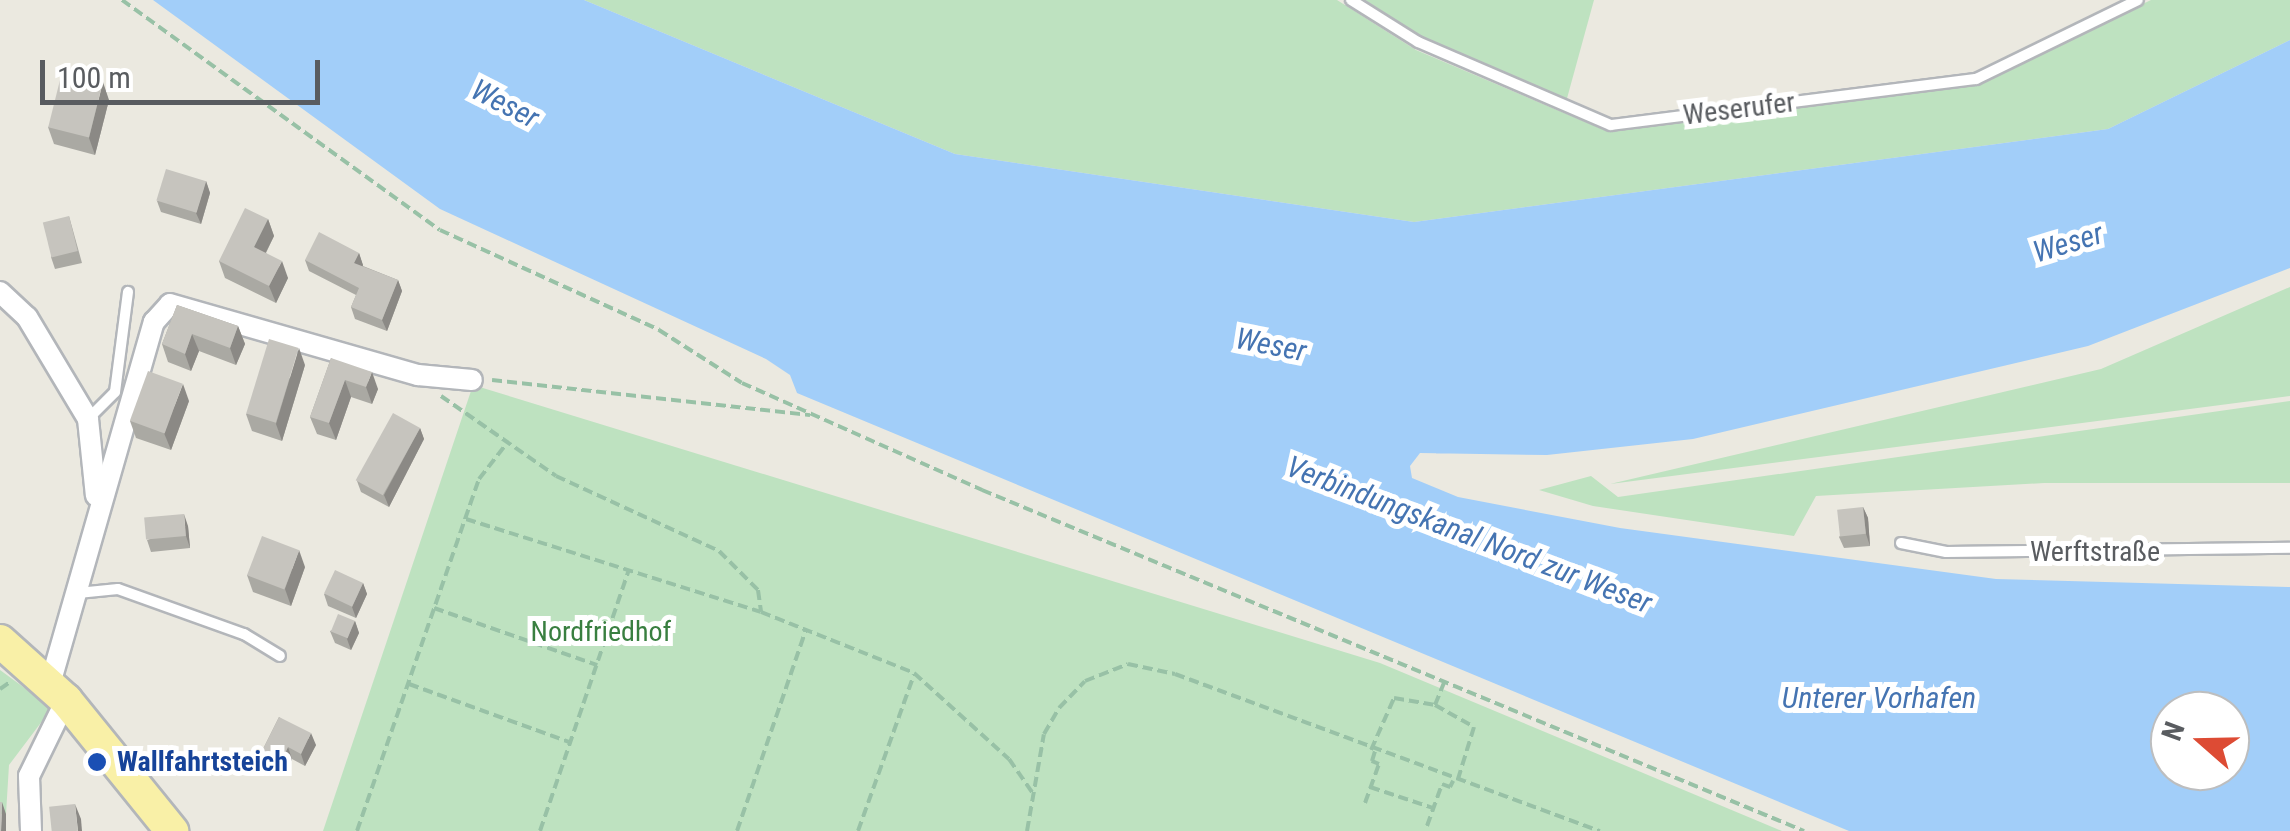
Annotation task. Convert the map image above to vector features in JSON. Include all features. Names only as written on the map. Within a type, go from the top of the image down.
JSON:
[{"type":"main road","points":[[0,641],[58,692],[172,831]]},
{"type":"street","points":[[0,292],[27,316],[88,418],[98,506]]},
{"type":"street","points":[[31,831],[28,776],[58,692],[98,506],[154,322],[170,304],[418,375],[472,380]]},
{"type":"lane","name":"Weserufer","points":[[1351,0],[1418,42],[1610,125],[1976,79],[2138,0]]},
{"type":"lane","points":[[88,418],[115,392],[128,292]]},
{"type":"lane","name":"Werftstraße","points":[[1901,543],[1946,552],[2290,548]]},
{"type":"lane","points":[[77,593],[118,589],[244,634],[280,656]]},
{"type":"path","points":[[122,0],[440,230],[659,330],[742,383],[1804,831]]},
{"type":"path","points":[[418,375],[465,418],[612,506],[719,551],[758,590],[760,612]]},
{"type":"path","points":[[500,380],[816,416]]},
{"type":"path","points":[[357,831],[478,479],[507,443]]},
{"type":"path","points":[[466,518],[760,612],[914,673],[1009,758],[1034,794]]},
{"type":"path","points":[[540,831],[630,568]]},
{"type":"path","points":[[434,608],[597,665]]},
{"type":"path","points":[[736,831],[806,629]]},
{"type":"path","points":[[1028,831],[1044,734],[1058,708],[1085,681],[1128,664],[1174,674],[1373,751],[1600,831]]},
{"type":"path","points":[[858,831],[914,673]]},
{"type":"path","points":[[1435,706],[1444,682]]},
{"type":"path","points":[[409,684],[570,743]]},
{"type":"path","points":[[1365,802],[1373,751],[1394,698],[1435,706],[1474,727],[1456,780],[1450,787],[1442,784],[1427,826]]},
{"type":"path","points":[[1370,786],[1433,808]]},
{"type":"green space","points":[[584,0],[1337,0],[1416,50],[1609,132],[1980,83],[2151,0],[2290,0],[2290,40],[2108,129],[1414,222],[955,154]]},
{"type":"green space","points":[[1365,0],[1594,0],[1566,102],[1420,36]]},
{"type":"green space","points":[[2290,287],[2290,396],[1610,484],[2101,369]]},
{"type":"green space","name":"Nordfriedhof","points":[[473,385],[1380,663],[1782,831],[323,831]]},
{"type":"green space","points":[[2290,401],[2290,483],[2044,483],[1816,496],[1794,536],[1593,506],[1539,490],[1591,476],[1618,497]]},
{"type":"green space","points":[[0,670],[52,708],[9,765],[6,814],[0,814]]},
{"type":"water","points":[[153,0],[584,0],[955,154],[1414,222],[2108,129],[2290,40],[2290,268],[2088,346],[1693,439],[1547,455],[1420,453],[1410,466],[1412,478],[1458,497],[1620,528],[1996,579],[2290,587],[2290,831],[1849,831],[797,393],[790,375],[766,359],[440,209]]},
{"type":"building","points":[[62,72],[103,82],[89,137],[48,127]]},
{"type":"building","points":[[166,169],[206,181],[197,213],[156,201]]},
{"type":"building","points":[[245,208],[268,219],[254,247],[282,261],[269,286],[219,261]]},
{"type":"building","points":[[69,216],[78,251],[52,257],[43,223]]},
{"type":"building","points":[[319,232],[359,253],[354,263],[398,280],[382,320],[351,307],[359,288],[305,260]]},
{"type":"building","points":[[177,305],[238,326],[230,348],[192,334],[185,354],[162,344]]},
{"type":"building","points":[[269,339],[299,348],[276,423],[246,414]]},
{"type":"building","points":[[331,358],[372,372],[366,387],[345,380],[329,423],[310,417]]},
{"type":"building","points":[[148,371],[183,384],[165,433],[130,421]]},
{"type":"building","points":[[393,413],[420,428],[383,495],[356,480]]},
{"type":"building","points":[[1863,507],[1866,534],[1840,537],[1837,510]]},
{"type":"building","points":[[184,514],[186,536],[146,539],[144,517]]},
{"type":"building","points":[[262,536],[299,550],[284,590],[247,575]]},
{"type":"building","points":[[335,570],[363,583],[352,607],[324,594]]},
{"type":"building","points":[[338,614],[355,621],[348,638],[331,632]]},
{"type":"building","points":[[279,717],[311,733],[301,754],[288,747],[281,762],[261,753]]},
{"type":"building","points":[[75,804],[78,831],[52,831],[49,807]]},
{"type":"place","name":"Wallfahrtsteich","points":[[97,762]]},
{"type":"water label","name":"Weser","points":[[505,104]]},
{"type":"water label","name":"Weser","points":[[2068,243]]},
{"type":"water label","name":"Weser","points":[[1271,345]]},
{"type":"water label","name":"Verbindungskanal Nord zur Weser","points":[[1469,535]]},
{"type":"water label","name":"Unterer Vorhafen","points":[[1879,698]]}]
